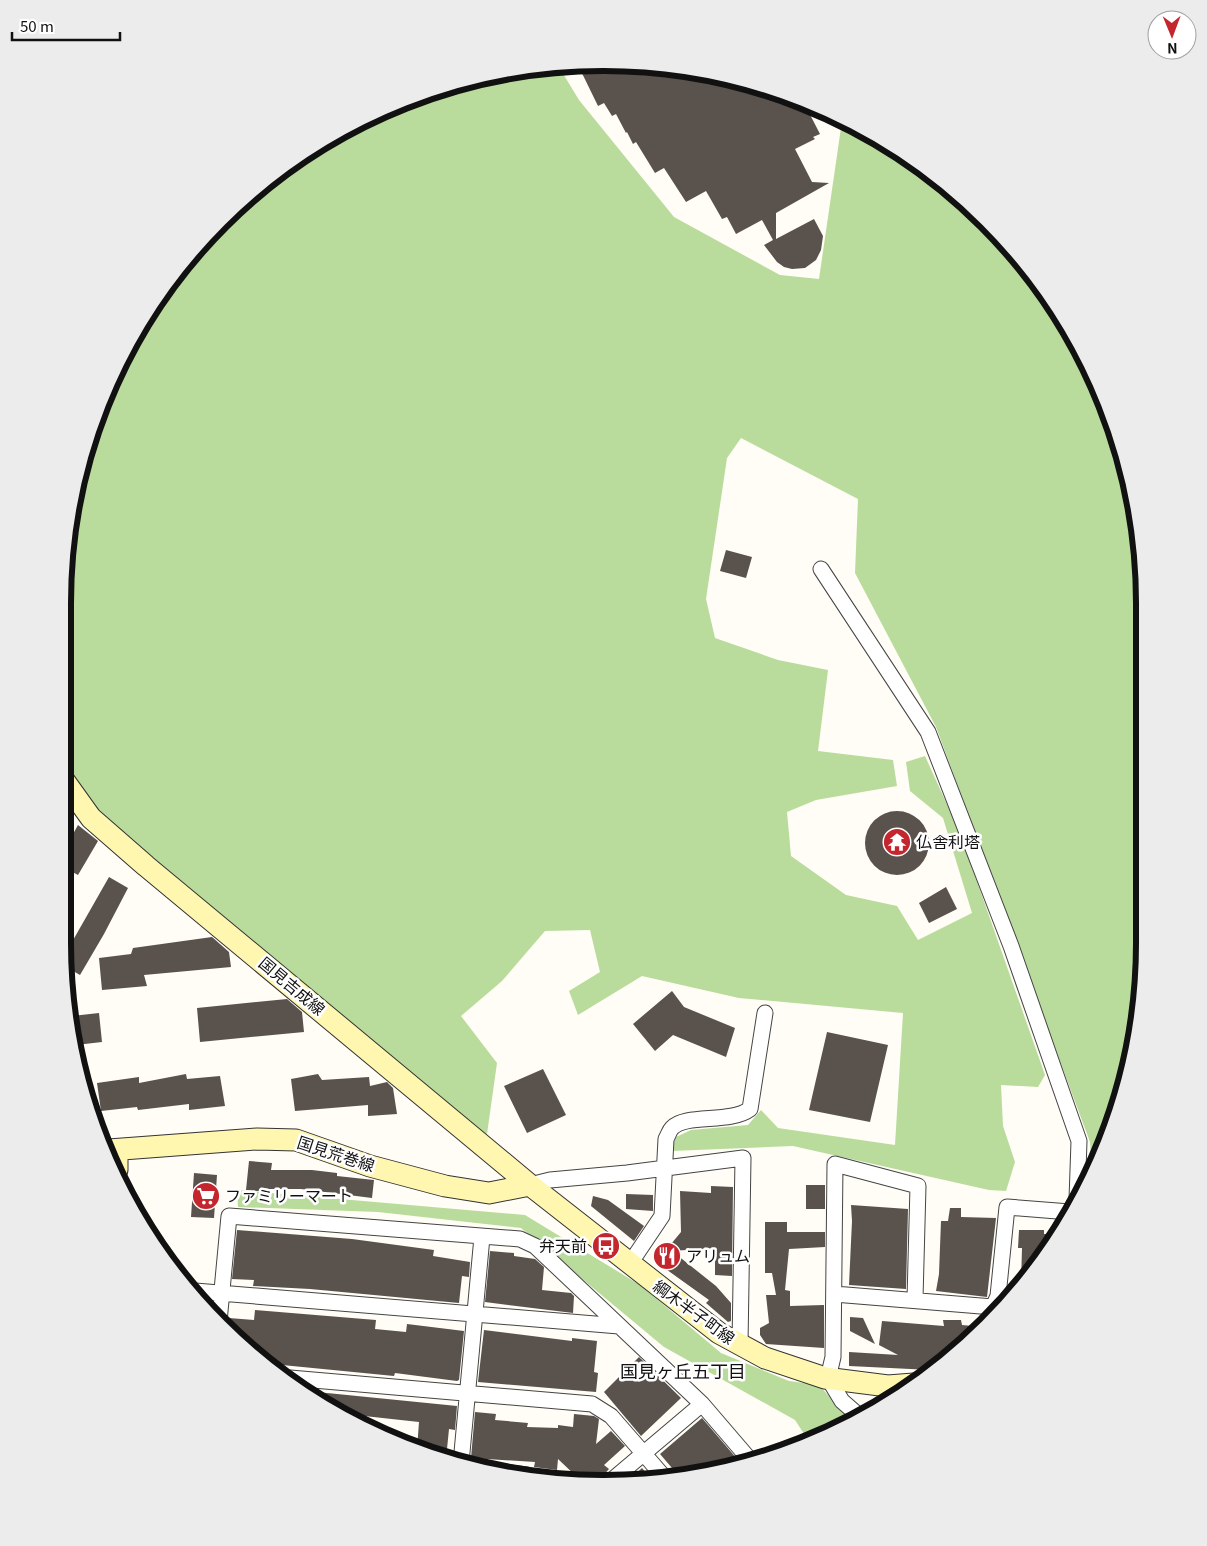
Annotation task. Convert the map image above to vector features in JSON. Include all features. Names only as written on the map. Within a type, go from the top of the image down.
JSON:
[{"type":"street","points":[[821,569],[928,732],[1011,946],[1079,1141],[1078,1184]]},
{"type":"street","name":"国見吉成線","points":[[71,790],[92,818],[146,866],[530,1185]]},
{"type":"street","points":[[629,1265],[662,1216],[666,1139],[672,1128],[682,1122],[741,1115],[750,1109],[765,1013]]},
{"type":"street","name":"国見荒巻線","points":[[117,1157],[257,1139],[296,1140],[370,1166],[445,1186],[489,1193],[530,1185]]},
{"type":"street","points":[[530,1185],[550,1180],[742,1158],[740,1345]]},
{"type":"street","points":[[854,1412],[842,1400],[828,1378],[833,1357],[835,1164],[918,1186],[916,1299]]},
{"type":"street","name":"綱木半子町線","points":[[530,1185],[562,1208],[629,1265],[719,1333],[740,1345],[765,1358],[828,1378],[888,1386],[899,1385]]},
{"type":"street","points":[[995,1303],[998,1296],[1007,1206],[1063,1211]]},
{"type":"street","points":[[220,1311],[229,1216],[482,1238],[520,1239],[535,1246],[702,1404],[746,1455]]},
{"type":"street","points":[[462,1456],[482,1238]]},
{"type":"street","points":[[201,1291],[619,1326]]},
{"type":"street","points":[[834,1294],[916,1299],[991,1307]]},
{"type":"street","points":[[299,1379],[592,1404],[611,1416],[659,1472]]},
{"type":"street","points":[[618,1475],[702,1404]]},
{"type":"green space","points":[[562,73],[579,100],[674,217],[780,275],[819,279],[841,127],[870,143],[928,181],[980,227],[1004,253],[1026,279],[1064,337],[1081,368],[1108,432],[1126,500],[1135,569],[1136,942],[1135,977],[1126,1046],[1108,1114],[1091,1155],[1090,1142],[936,727],[855,573],[858,499],[741,438],[727,458],[706,599],[715,638],[778,660],[828,670],[818,751],[893,760],[897,786],[816,800],[787,812],[791,856],[846,895],[897,906],[918,940],[972,913],[943,818],[910,791],[906,762],[925,756],[960,833],[1045,1075],[1038,1087],[1001,1085],[1003,1126],[1015,1162],[1006,1191],[989,1190],[793,1146],[671,1151],[676,1137],[691,1130],[748,1125],[761,1110],[778,1128],[895,1145],[903,1013],[739,998],[642,976],[578,1015],[569,991],[600,972],[590,930],[545,931],[502,981],[461,1016],[497,1063],[487,1134],[471,1126],[100,815],[71,779],[72,569],[81,500],[89,466],[99,432],[126,368],[143,337],[181,279],[227,227],[253,203],[279,181],[337,143],[368,126],[432,99],[500,81]]},
{"type":"green space","points":[[237,1190],[525,1215],[640,1285],[721,1353],[789,1381],[819,1385],[847,1416],[805,1435],[795,1420],[664,1347],[521,1228],[378,1212],[238,1207]]},
{"type":"building","points":[[581,72],[638,72],[707,81],[775,99],[809,113],[820,134],[813,137],[815,139],[795,149],[812,182],[829,183],[776,213],[776,239],[814,219],[823,236],[821,250],[816,260],[805,268],[792,269],[784,267],[777,262],[764,245],[773,240],[762,220],[736,234],[727,217],[722,219],[706,191],[686,202],[664,168],[655,173],[636,142],[633,144],[616,114],[612,116],[604,103],[598,106]]},
{"type":"building","points":[[726,550],[752,557],[746,578],[720,571]]},
{"type":"building","points":[[897,811],[915,817],[923,825],[929,843],[923,861],[915,869],[897,875],[879,869],[871,861],[865,843],[871,825],[879,817]]},
{"type":"building","points":[[78,825],[98,841],[78,875],[71,871],[71,838]]},
{"type":"building","points":[[109,877],[128,888],[80,975],[72,970],[71,944]]},
{"type":"building","points":[[946,887],[957,909],[929,923],[919,903]]},
{"type":"building","points":[[212,937],[229,952],[231,967],[144,975],[147,986],[102,990],[99,958],[131,954],[133,948]]},
{"type":"building","points":[[672,991],[684,1007],[735,1028],[726,1057],[673,1035],[655,1051],[633,1024]]},
{"type":"building","points":[[287,999],[302,1012],[304,1032],[200,1042],[197,1008]]},
{"type":"building","points":[[99,1013],[102,1042],[81,1044],[77,1015]]},
{"type":"building","points":[[827,1032],[888,1045],[870,1122],[809,1110]]},
{"type":"building","points":[[543,1069],[566,1115],[527,1133],[504,1086]]},
{"type":"building","points":[[186,1074],[187,1079],[220,1076],[225,1106],[189,1110],[189,1104],[138,1110],[137,1107],[101,1111],[97,1083],[139,1077],[139,1083]]},
{"type":"building","points":[[318,1074],[322,1080],[369,1077],[370,1086],[387,1082],[393,1088],[397,1114],[368,1116],[368,1105],[295,1111],[291,1079]]},
{"type":"building","points":[[249,1161],[272,1163],[271,1170],[312,1170],[337,1173],[337,1176],[374,1180],[372,1198],[301,1189],[270,1189],[269,1192],[246,1190]]},
{"type":"building","points":[[194,1173],[217,1175],[214,1218],[191,1217]]},
{"type":"building","points":[[806,1185],[825,1185],[825,1209],[806,1209]]},
{"type":"building","points":[[711,1186],[733,1187],[732,1276],[715,1275],[715,1248],[672,1251],[716,1286],[731,1303],[731,1321],[728,1322],[706,1303],[709,1300],[656,1262],[681,1232],[680,1191],[711,1193]]},
{"type":"building","points":[[626,1194],[653,1195],[653,1211],[626,1209]]},
{"type":"building","points":[[593,1196],[608,1200],[644,1226],[634,1241],[591,1206]]},
{"type":"building","points":[[851,1205],[908,1209],[906,1289],[849,1285]]},
{"type":"building","points":[[950,1208],[961,1208],[961,1217],[996,1218],[987,1297],[936,1291],[939,1274],[941,1221],[948,1221]]},
{"type":"building","points":[[765,1222],[787,1222],[787,1232],[825,1232],[825,1247],[789,1249],[785,1290],[790,1291],[790,1306],[824,1305],[824,1348],[766,1344],[760,1335],[760,1328],[769,1323],[766,1295],[776,1295],[772,1273],[765,1273]]},
{"type":"building","points":[[237,1230],[352,1239],[434,1250],[433,1256],[470,1262],[469,1277],[462,1276],[459,1303],[310,1289],[253,1286],[254,1280],[232,1279]]},
{"type":"building","points":[[1019,1230],[1044,1230],[1044,1234],[1048,1234],[1021,1273],[1022,1248],[1018,1248]]},
{"type":"building","points":[[490,1251],[514,1253],[514,1256],[535,1259],[544,1267],[542,1290],[571,1293],[574,1296],[573,1313],[485,1302]]},
{"type":"building","points":[[255,1310],[376,1320],[375,1329],[406,1332],[407,1324],[464,1331],[459,1380],[395,1373],[394,1376],[279,1365],[228,1320],[229,1318],[254,1320]]},
{"type":"building","points":[[850,1317],[863,1318],[875,1344],[850,1331]]},
{"type":"building","points":[[943,1320],[961,1320],[962,1325],[972,1326],[921,1370],[849,1366],[849,1352],[898,1355],[879,1345],[882,1321],[944,1326]]},
{"type":"building","points":[[484,1330],[572,1341],[572,1338],[597,1341],[594,1372],[598,1373],[596,1392],[478,1382]]},
{"type":"building","points":[[639,1357],[681,1398],[641,1436],[604,1392]]},
{"type":"building","points":[[320,1392],[457,1406],[455,1430],[449,1429],[447,1451],[418,1441],[419,1422],[360,1416]]},
{"type":"building","points":[[475,1412],[496,1414],[495,1420],[528,1423],[527,1427],[558,1428],[558,1425],[573,1427],[574,1414],[594,1416],[599,1419],[596,1444],[611,1431],[625,1446],[604,1465],[609,1469],[604,1475],[574,1474],[558,1459],[557,1470],[534,1467],[535,1462],[471,1458]]},
{"type":"building","points":[[702,1418],[736,1458],[674,1470],[660,1454]]},
{"type":"building","points":[[642,1468],[646,1473],[638,1474],[635,1474]]},
{"type":"place","name":"仏舎利塔","points":[[897,842]]},
{"type":"place","name":"ファミリーマート","points":[[206,1196]]},
{"type":"place","name":"弁天前","points":[[606,1246]]},
{"type":"place","name":"アリュム","points":[[667,1256]]},
{"type":"district","name":"国見ヶ丘五丁目","points":[[683,1372]]}]
